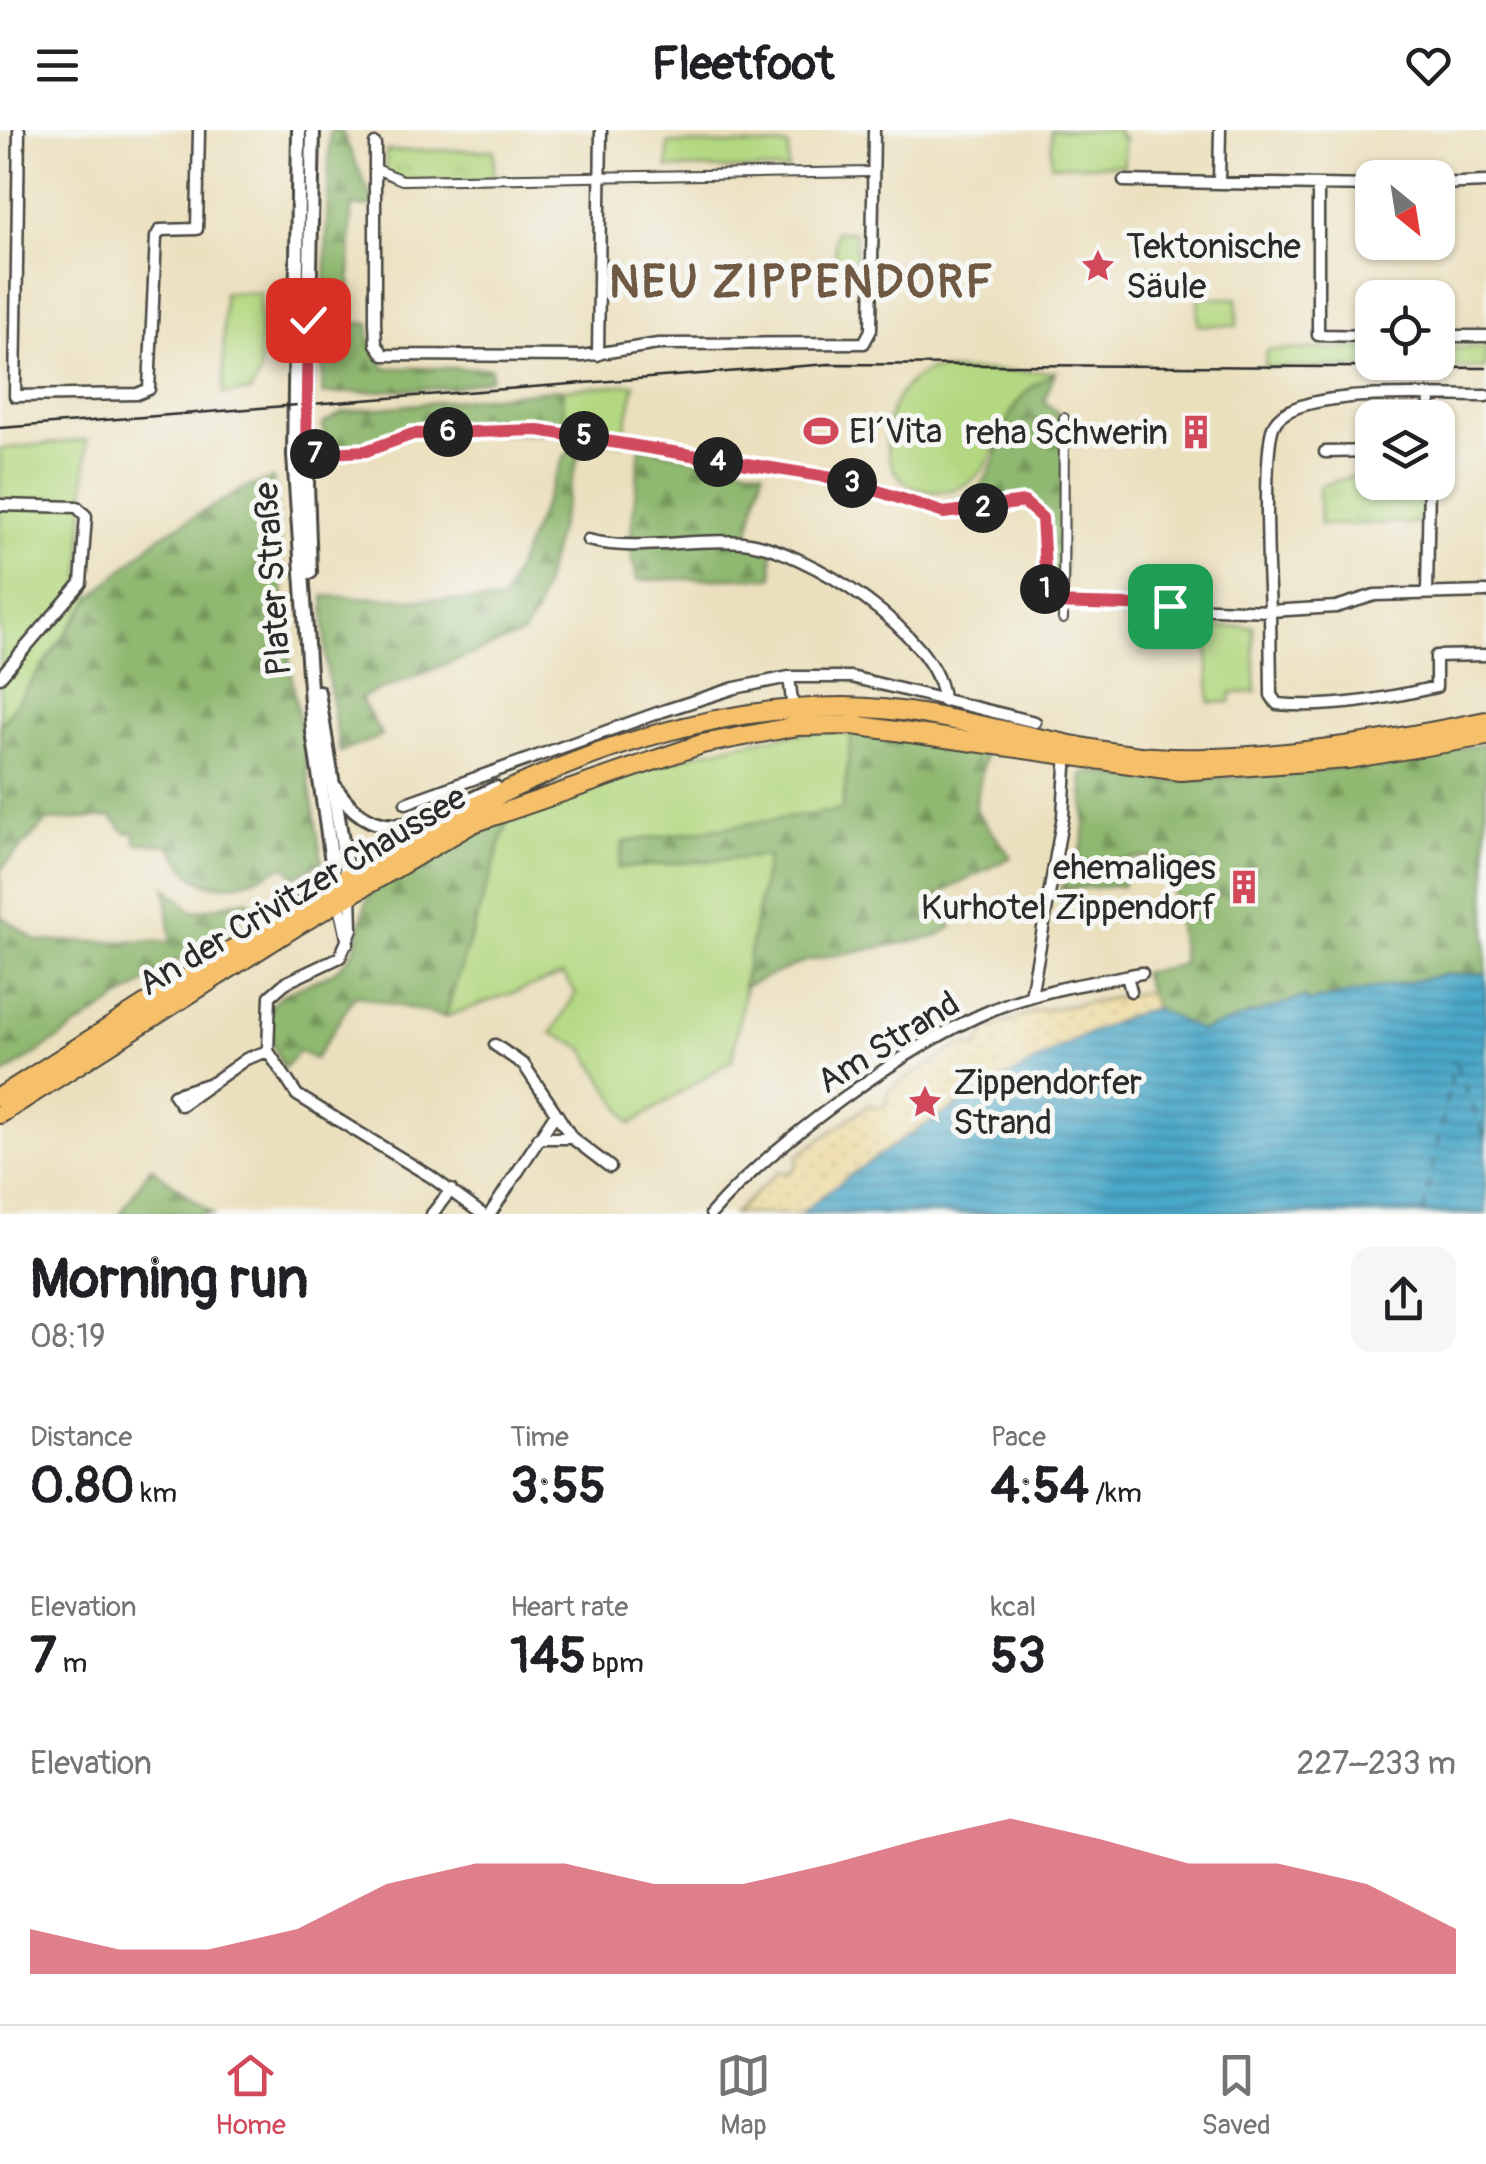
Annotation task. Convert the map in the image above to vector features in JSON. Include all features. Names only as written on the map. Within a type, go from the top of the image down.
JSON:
[{"type":"main road","name":"An der Crivitzer Chaussee","points":[[0,1114],[486,798],[588,758],[680,730],[793,709],[896,710],[1180,771],[1331,761],[1486,736]]},
{"type":"main road","name":"An der Crivitzer Chaussee","points":[[0,1097],[343,889],[448,836],[506,808],[652,759],[742,735],[798,726],[853,725],[1177,758],[1346,745],[1486,722]]},
{"type":"street","points":[[15,396],[20,130]]},
{"type":"street","points":[[0,397],[137,394],[148,389],[156,237],[160,230],[197,230],[200,130]]},
{"type":"street","name":"Plater Straße","points":[[299,130],[300,455],[313,732],[343,889]]},
{"type":"street","name":"Plater Straße","points":[[313,130],[300,455],[315,658],[343,889]]},
{"type":"street","points":[[598,355],[601,130]]},
{"type":"street","points":[[375,144],[376,344],[384,355],[598,355],[658,344],[864,343],[871,330],[874,130]]},
{"type":"street","points":[[1219,182],[1220,130]]},
{"type":"street","points":[[376,169],[402,180],[872,172]]},
{"type":"street","points":[[1124,181],[1206,186],[1219,182],[1355,186]]},
{"type":"street","points":[[1455,183],[1486,182]]},
{"type":"street","points":[[1318,186],[1318,336],[1355,336]]},
{"type":"street","points":[[1455,336],[1486,336]]},
{"type":"street","points":[[1486,396],[1358,396],[1296,406],[1273,425],[1271,695],[1278,704],[1359,702],[1405,694],[1436,686],[1436,656],[1486,655]]},
{"type":"street","points":[[1064,418],[1069,602],[1064,619]]},
{"type":"street","points":[[300,455],[366,451],[413,434],[538,430],[845,480],[944,513],[1024,502],[1042,518],[1047,603],[1270,611],[1336,607],[1375,595],[1486,592]]},
{"type":"street","points":[[1325,452],[1355,452]]},
{"type":"street","points":[[1427,594],[1428,500]]},
{"type":"street","points":[[0,505],[77,506],[86,516],[81,583],[0,677]]},
{"type":"street","points":[[588,540],[630,546],[746,542],[807,564],[857,591],[894,624],[943,681],[943,702]]},
{"type":"street","name":"An der Crivitzer Chaussee","points":[[406,803],[699,700],[789,678],[851,677],[1035,722]]},
{"type":"street","points":[[789,678],[793,709]]},
{"type":"street","points":[[1031,996],[1063,816],[1066,748]]},
{"type":"street","points":[[332,784],[367,820],[379,826],[400,827],[534,773],[588,758]]},
{"type":"street","points":[[343,889],[348,944],[330,965],[285,983],[270,996],[266,1009],[268,1051],[297,1094],[486,1214],[556,1113]]},
{"type":"street","name":"Am Strand","points":[[711,1214],[756,1168],[836,1106],[949,1032],[993,1009],[1031,996],[1142,973]]},
{"type":"street","points":[[1127,976],[1131,991]]},
{"type":"street","points":[[495,1045],[524,1065],[572,1138],[610,1168]]},
{"type":"street","points":[[211,1083],[246,1059],[268,1051]]},
{"type":"street","points":[[538,1138],[572,1138]]},
{"type":"street","points":[[432,1214],[451,1190]]},
{"type":"green space","points":[[330,130],[341,130],[375,206],[351,207],[350,324],[369,323],[370,342],[384,368],[491,368],[491,378],[457,387],[322,394]]},
{"type":"green space","points":[[1051,130],[1119,130],[1119,138],[1124,138],[1124,165],[1051,165]]},
{"type":"green space","points":[[668,143],[789,146],[788,170],[668,168]]},
{"type":"green space","points":[[494,150],[494,180],[386,181],[386,151]]},
{"type":"green space","points":[[835,232],[855,232],[856,269],[835,269]]},
{"type":"green space","points":[[224,292],[260,293],[260,375],[250,392],[223,394]]},
{"type":"green space","points":[[1198,298],[1237,298],[1237,326],[1198,325]]},
{"type":"green space","points":[[1355,348],[1355,367],[1265,367],[1266,350]]},
{"type":"green space","points":[[1455,348],[1486,348],[1486,368],[1455,368]]},
{"type":"green space","points":[[930,370],[1055,372],[1021,401],[980,473],[959,488],[945,491],[920,489],[902,479],[891,463],[886,443],[896,401],[910,383]]},
{"type":"green space","points":[[1055,372],[1044,401],[1064,418],[1064,578],[1042,573],[1042,519],[1024,502],[944,513],[947,502],[978,488],[994,462],[1010,414],[1019,400]]},
{"type":"green space","points":[[635,384],[622,444],[565,433],[562,389]]},
{"type":"green space","points":[[562,389],[565,433],[413,434],[366,451],[327,453],[323,424],[343,412]]},
{"type":"green space","points":[[584,436],[535,615],[523,634],[360,698],[382,736],[340,752],[326,664],[324,596],[502,602],[564,457]]},
{"type":"green space","points":[[87,440],[81,583],[92,597],[0,726],[0,449]]},
{"type":"green space","points":[[640,447],[763,470],[747,541],[772,550],[773,577],[637,580],[630,546]]},
{"type":"green space","points":[[1355,476],[1355,500],[1423,500],[1422,523],[1320,525],[1319,486]]},
{"type":"green space","points":[[273,479],[290,666],[322,861],[295,877],[285,865],[252,879],[215,885],[190,874],[170,845],[136,843],[134,832],[126,833],[112,817],[47,821],[0,870],[0,726],[92,597],[159,537],[245,488]]},
{"type":"green space","points":[[1253,626],[1256,692],[1231,693],[1231,702],[1210,703],[1207,628]]},
{"type":"green space","points":[[852,730],[843,810],[623,842],[619,868],[768,855],[732,1060],[631,1124],[584,1049],[552,1033],[576,993],[563,975],[445,1017],[510,814],[720,748],[807,733]]},
{"type":"green space","points":[[852,730],[986,748],[975,809],[1011,857],[937,895],[952,927],[935,937],[805,961],[743,987],[768,856],[618,868],[624,842],[842,810]]},
{"type":"green space","points":[[1486,744],[1486,973],[1442,975],[1307,1002],[1305,997],[1200,1031],[1155,1008],[1142,973],[1183,964],[1168,855],[1119,860],[1123,886],[1060,889],[1082,847],[1082,774],[1094,772],[1161,782],[1319,771]]},
{"type":"green space","points":[[510,814],[445,1017],[355,995],[315,1059],[299,1051],[284,1068],[271,1038],[269,1017],[274,1003],[286,993],[334,971],[348,958],[375,886]]},
{"type":"green space","points":[[0,870],[1,916],[37,941],[171,942],[166,887],[193,912],[248,899],[254,911],[0,1077]]},
{"type":"green space","points":[[151,1167],[212,1214],[120,1214]]},
{"type":"sand","name":"Zippendorfer Strand","points":[[1149,992],[1155,1008],[1076,1039],[959,1105],[910,1134],[800,1214],[733,1214],[779,1171],[790,1173],[798,1163],[797,1156],[870,1104],[876,1108],[886,1105],[889,1090],[962,1044],[977,1048],[986,1031],[1036,1011]]},
{"type":"water","points":[[1486,973],[1486,1214],[800,1214],[935,1119],[1070,1043],[1137,1013],[1155,1008],[1201,1031],[1305,997],[1308,1002],[1442,975]]},
{"type":"ferry route","points":[[1423,1214],[1455,1059]]},
{"type":"ferry route","points":[[1456,1063],[1486,1141]]},
{"type":"tram line","points":[[0,428],[829,364],[1486,368]]},
{"type":"place","name":"Tektonische Säule","points":[[1098,266]]},
{"type":"place","name":"El´Vita","points":[[821,431]]},
{"type":"place","name":"reha Schwerin","points":[[1196,432]]},
{"type":"place","name":"ehemaliges Kurhotel Zippendorf","points":[[1244,887]]},
{"type":"place","name":"Zippendorfer Strand","points":[[925,1102]]},
{"type":"district","name":"NEU ZIPPENDORF","points":[[802,281]]},
{"type":"route","points":[[308,320],[306,454],[366,451],[413,434],[538,430],[763,470],[845,480],[904,503],[944,513],[1024,502],[1042,518],[1042,572],[1047,603],[1170,606]]}]
